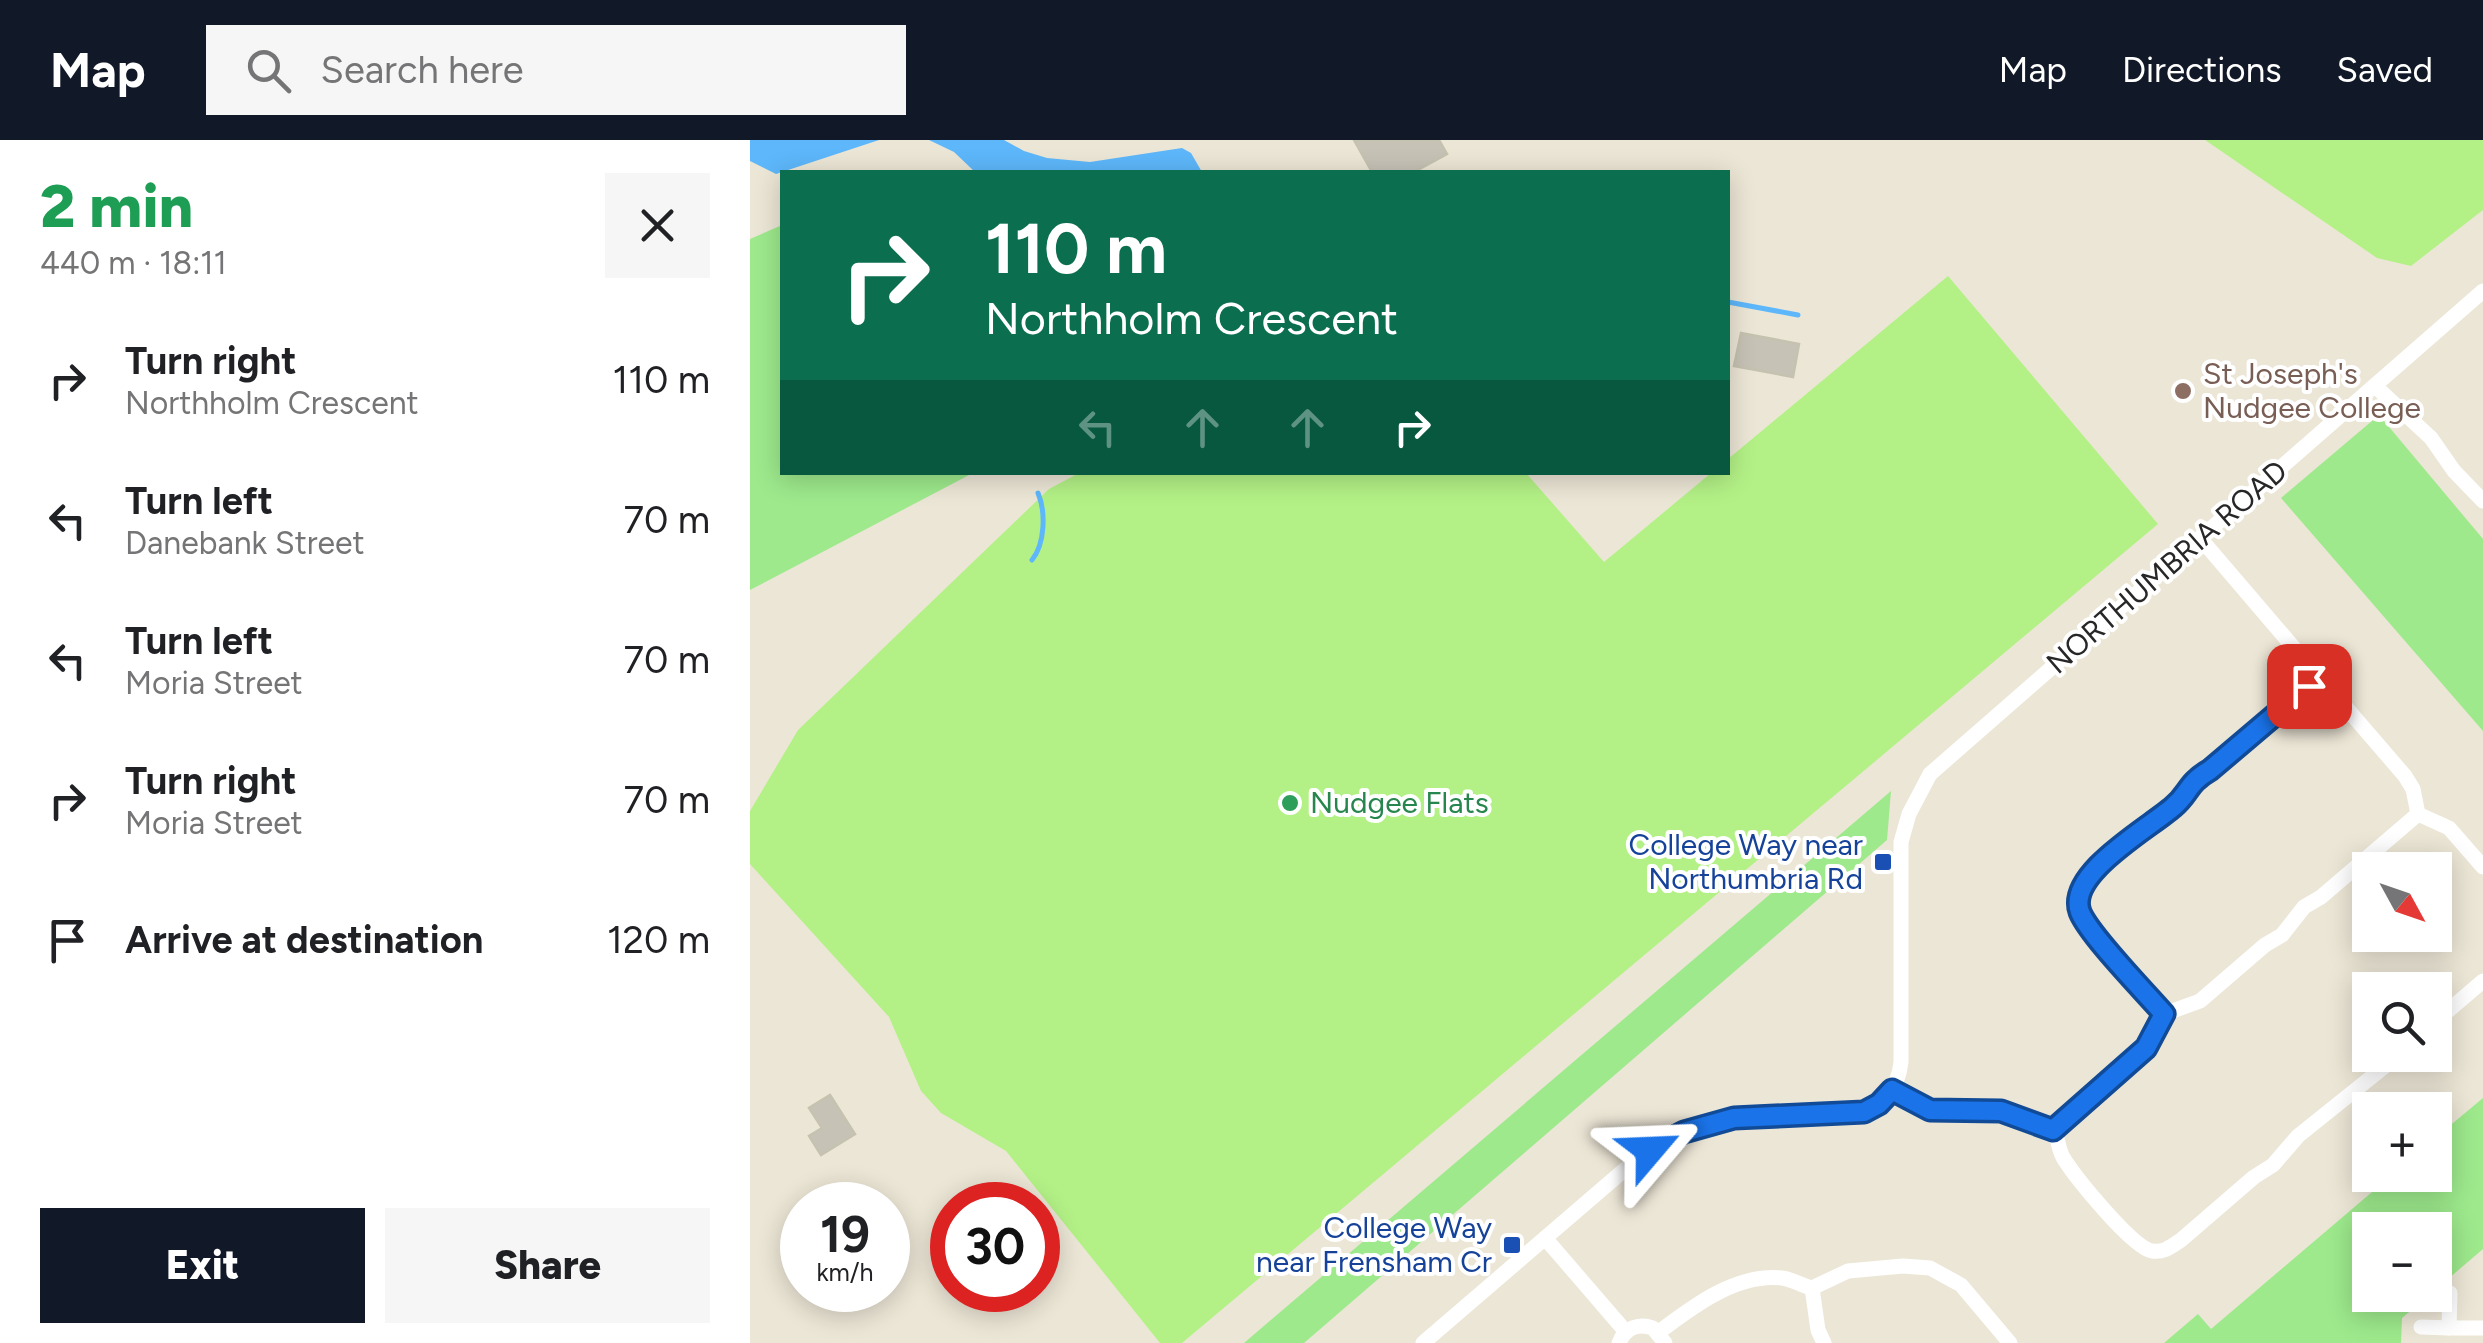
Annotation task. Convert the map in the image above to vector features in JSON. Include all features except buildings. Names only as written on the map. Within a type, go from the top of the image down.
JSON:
[{"type":"street","name":"NORTHUMBRIA ROAD","points":[[1892,1090],[1901,1062],[1900,856],[1909,814],[1922,786],[1940,763],[2483,292]]},
{"type":"street","points":[[2375,386],[2431,438],[2464,483],[2483,501]]},
{"type":"street","points":[[2200,538],[2300,654],[2309,686],[2342,704],[2406,776],[2418,814]]},
{"type":"street","points":[[2164,1014],[2084,920],[2078,904],[2082,888],[2091,873],[2157,816],[2173,808],[2194,779],[2210,770],[2309,686]]},
{"type":"street","points":[[2418,814],[2449,828],[2483,867]]},
{"type":"street","points":[[2053,1130],[2146,1048],[2164,1014],[2200,1001],[2282,935],[2304,907],[2321,898],[2418,814]]},
{"type":"street","points":[[2452,1007],[2483,981]]},
{"type":"street","points":[[1423,1343],[1630,1165],[1684,1132],[1734,1118],[1854,1114],[1872,1109],[1892,1090],[1930,1110],[2001,1111],[2053,1130],[2066,1162],[2131,1237],[2144,1248],[2161,1251],[2181,1240],[2273,1165],[2298,1136],[2379,1072]]},
{"type":"street","points":[[1545,1238],[1622,1337],[1639,1326],[1662,1338],[1712,1296],[1742,1284],[1781,1278],[1812,1288],[1848,1271],[1904,1266],[1930,1268],[1961,1285],[2010,1343]]},
{"type":"street","points":[[1812,1288],[1818,1330],[1824,1343]]},
{"type":"street","points":[[2449,1312],[2449,1328]]},
{"type":"street","points":[[2421,1328],[2483,1328]]},
{"type":"green space","points":[[2205,140],[2483,140],[2483,210],[2411,266],[2377,258]]},
{"type":"green space","points":[[780,226],[780,475],[969,475],[750,590],[750,239]]},
{"type":"green space","name":"Nudgee Flats","points":[[1948,276],[2158,524],[1182,1343],[1160,1343],[1060,1218],[1060,1182],[1031,1182],[1006,1151],[941,1113],[921,1091],[889,1017],[750,864],[750,811],[798,730],[1049,489],[1075,475],[1528,475],[1604,562],[1709,475],[1730,475],[1730,457]]},
{"type":"green space","points":[[2379,415],[2483,539],[2483,731],[2281,498]]},
{"type":"green space","points":[[1891,791],[1887,840],[1304,1343],[1244,1343]]},
{"type":"green space","points":[[2483,1098],[2483,1249],[2452,1275],[2452,1212],[2352,1212],[2352,1312],[2409,1312],[2402,1318],[2401,1343],[2164,1343],[2198,1314],[2211,1329],[2372,1192],[2452,1192],[2452,1124]]},
{"type":"water","points":[[750,140],[879,140],[776,174],[750,161]]},
{"type":"water","points":[[929,140],[1004,140],[1047,158],[1090,162],[1182,148],[1191,153],[1201,170],[973,170],[954,152]]},
{"type":"waterway","points":[[1730,302],[1798,315]]},
{"type":"waterway","points":[[1032,560],[1043,528],[1038,493]]},
{"type":"place","name":"St Joseph's Nudgee College","points":[[2183,391]]},
{"type":"place","name":"Nudgee Flats","points":[[1290,803]]},
{"type":"place","name":"College Way near Northumbria Rd","points":[[1883,862]]},
{"type":"place","name":"College Way near Frensham Cr","points":[[1512,1245]]},
{"type":"route","points":[[1650,1150],[1684,1132],[1734,1118],[1864,1112],[1886,1099],[1892,1090],[1930,1110],[2001,1111],[2053,1130],[2146,1048],[2164,1014],[2084,920],[2078,896],[2086,880],[2157,816],[2173,808],[2194,779],[2210,770],[2309,686]]}]
